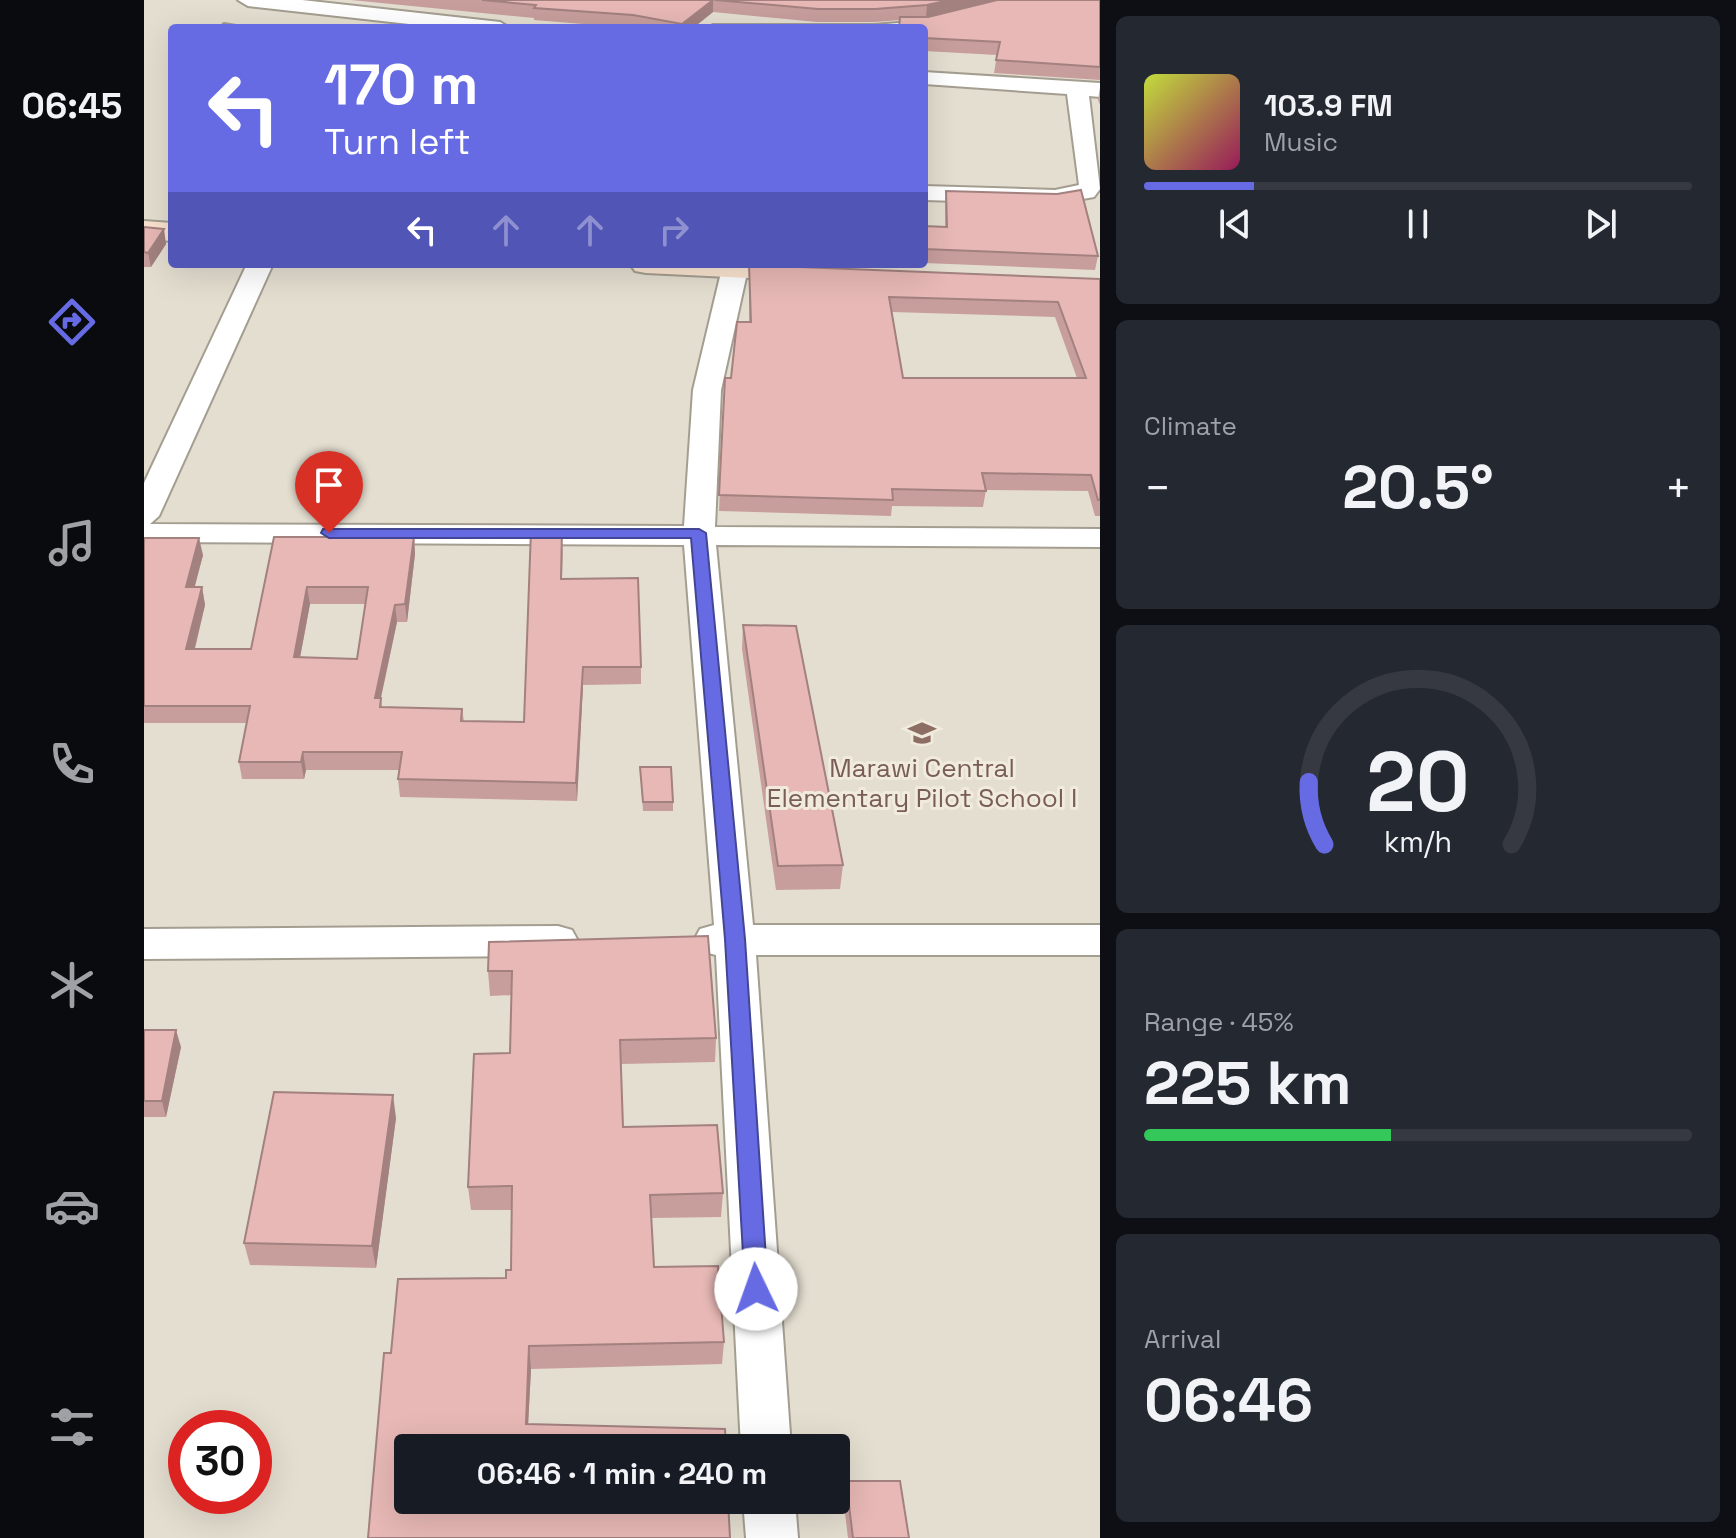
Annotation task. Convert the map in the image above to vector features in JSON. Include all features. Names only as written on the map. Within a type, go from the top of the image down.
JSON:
[{"type":"street","points":[[248,0],[427,24]]},
{"type":"street","points":[[444,24],[470,0]]},
{"type":"street","points":[[928,78],[1089,90],[1091,185],[1086,192],[1064,197],[928,193]]},
{"type":"street","points":[[144,230],[168,232]]},
{"type":"street","points":[[144,516],[258,268]]},
{"type":"street","points":[[735,268],[707,390],[699,533],[735,939],[765,1434]]},
{"type":"street","points":[[751,268],[830,273]]},
{"type":"street","points":[[144,533],[699,533],[1100,538]]},
{"type":"street","points":[[671,940],[1100,940]]},
{"type":"street","points":[[144,944],[592,941]]},
{"type":"street","points":[[770,1514],[772,1538]]},
{"type":"lane","points":[[910,24],[937,21]]},
{"type":"building","points":[[482,0],[713,0],[682,24],[633,15],[534,8],[536,5]]},
{"type":"building","points":[[715,0],[950,0],[875,9],[818,9]]},
{"type":"building","points":[[997,0],[1100,0],[1100,67],[996,60],[1000,42],[928,38],[928,24],[899,24],[900,17],[928,17]]},
{"type":"building","points":[[1081,190],[1098,256],[928,249],[928,226],[947,227],[946,191],[1057,194]]},
{"type":"building","points":[[144,227],[164,229],[148,253],[144,252]]},
{"type":"building","points":[[749,268],[1100,279],[1100,500],[1091,475],[982,473],[986,491],[892,489],[893,500],[719,495],[725,378],[731,378],[737,322],[751,322]],"holes":[[[889,297],[1058,302],[1086,378],[903,378]]]},
{"type":"building","points":[[531,530],[562,530],[561,579],[638,578],[641,667],[583,667],[576,783],[398,779],[402,752],[303,752],[301,762],[239,762],[250,706],[144,706],[144,538],[199,538],[186,587],[202,587],[186,649],[251,649],[274,537],[414,537],[405,604],[395,605],[375,698],[381,698],[380,707],[462,709],[461,721],[524,722]],"holes":[[[307,587],[368,587],[357,659],[294,657]]]},
{"type":"building","points":[[743,625],[796,626],[843,865],[778,866]]},
{"type":"building","points":[[640,767],[671,767],[673,802],[643,802]]},
{"type":"building","points":[[708,936],[716,1038],[620,1040],[623,1127],[717,1125],[723,1193],[650,1195],[654,1267],[718,1266],[724,1342],[529,1346],[526,1424],[725,1429],[725,1434],[394,1434],[394,1514],[729,1514],[730,1538],[368,1538],[384,1353],[391,1353],[398,1279],[506,1278],[506,1270],[511,1270],[512,1186],[468,1187],[474,1054],[510,1053],[512,971],[488,971],[489,942]]},
{"type":"building","points":[[144,1030],[176,1030],[162,1101],[144,1101]]},
{"type":"building","points":[[274,1092],[393,1095],[372,1246],[244,1243]]},
{"type":"building","points":[[850,1481],[900,1481],[909,1538],[853,1538]]},
{"type":"place","name":"Marawi Central Elementary Pilot School I","points":[[922,733]]},
{"type":"route","points":[[329,533],[699,533],[735,939],[756,1289]]}]
